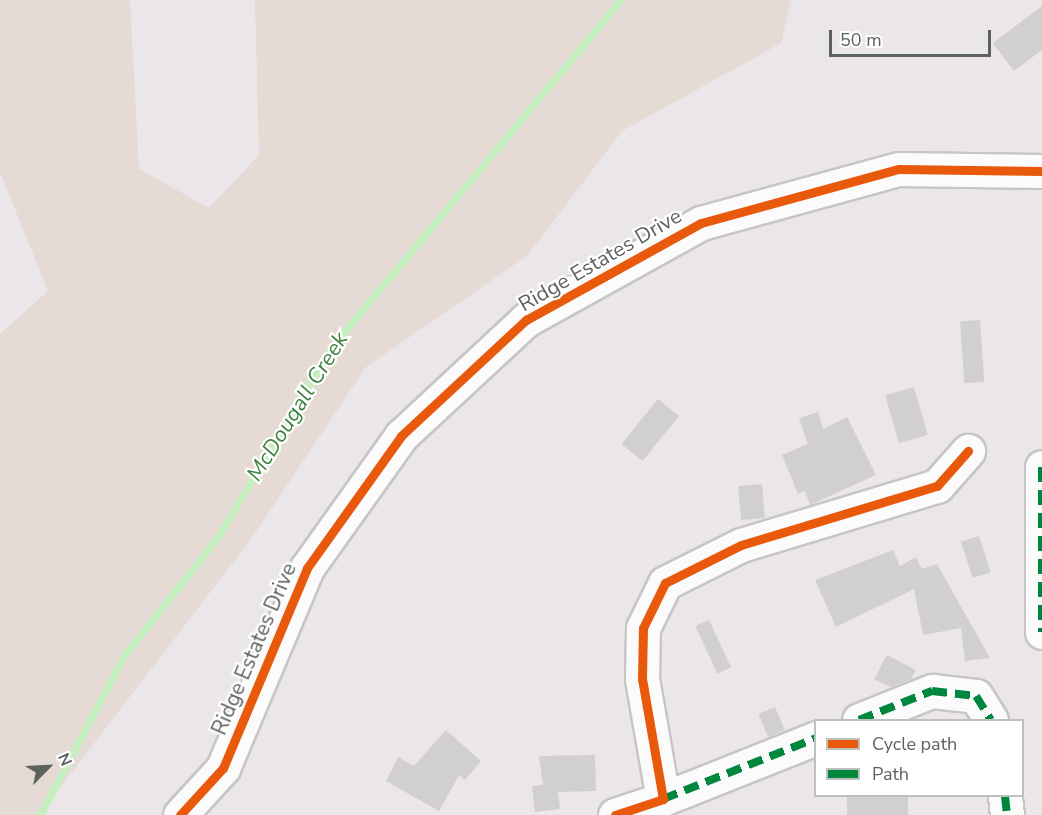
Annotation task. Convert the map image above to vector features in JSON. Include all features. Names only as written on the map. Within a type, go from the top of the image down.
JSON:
[{"type":"street","name":"Ridge Estates Drive","points":[[180,815],[223,768],[256,682],[314,558],[401,436],[526,320],[701,223],[899,169],[1042,171]]},
{"type":"street","points":[[663,799],[642,680],[643,628],[665,583],[741,545],[937,486],[968,451]]},
{"type":"street","points":[[1042,467],[1042,632]]},
{"type":"street","points":[[862,719],[932,691],[976,696],[990,719]]},
{"type":"street","points":[[615,815],[663,799],[814,739]]},
{"type":"street","points":[[1005,797],[1007,815]]},
{"type":"shaded area","points":[[0,0],[130,0],[139,169],[209,208],[259,155],[255,0],[791,0],[781,43],[622,131],[527,256],[366,367],[251,539],[39,815],[0,815],[0,334],[48,291],[0,172]]},
{"type":"building","points":[[1042,6],[1042,50],[1014,71],[993,43]]},
{"type":"building","points":[[980,320],[984,382],[964,383],[960,321]]},
{"type":"building","points":[[914,387],[928,435],[899,443],[885,395]]},
{"type":"building","points":[[658,399],[679,416],[642,461],[621,444]]},
{"type":"building","points":[[818,412],[823,429],[847,417],[876,475],[810,505],[805,491],[798,494],[782,455],[808,444],[799,418]]},
{"type":"building","points":[[762,484],[765,518],[741,520],[738,486]]},
{"type":"building","points":[[979,536],[991,572],[973,578],[961,542]]},
{"type":"building","points":[[893,550],[900,566],[916,557],[922,569],[937,564],[990,658],[965,661],[961,628],[923,635],[914,589],[836,627],[815,580]]},
{"type":"building","points":[[709,620],[731,667],[717,673],[695,626]]},
{"type":"building","points":[[887,655],[916,670],[911,679],[891,687],[874,679]]},
{"type":"building","points":[[775,707],[785,730],[768,737],[758,714]]},
{"type":"building","points":[[446,730],[481,761],[465,780],[459,775],[439,811],[386,781],[398,757],[414,766]]},
{"type":"building","points":[[595,755],[596,791],[558,792],[560,809],[535,812],[532,786],[543,785],[539,756]]},
{"type":"building","points":[[847,797],[908,797],[908,815],[847,815]]},
{"type":"waterway","name":"McDougall Creek","points":[[40,815],[125,654],[218,537],[329,350],[621,0]]},
{"type":"marked path","points":[[1042,467],[1042,632]]},
{"type":"marked path","points":[[862,719],[932,691],[976,696],[990,719]]},
{"type":"marked path","points":[[663,799],[814,739]]},
{"type":"marked path","points":[[1005,797],[1007,815]]},
{"type":"cycle path","points":[[180,815],[223,768],[307,568],[401,436],[526,320],[701,223],[899,169],[1042,171]]},
{"type":"cycle path","points":[[615,815],[663,799],[642,679],[643,628],[665,583],[741,545],[937,486],[968,451]]}]
